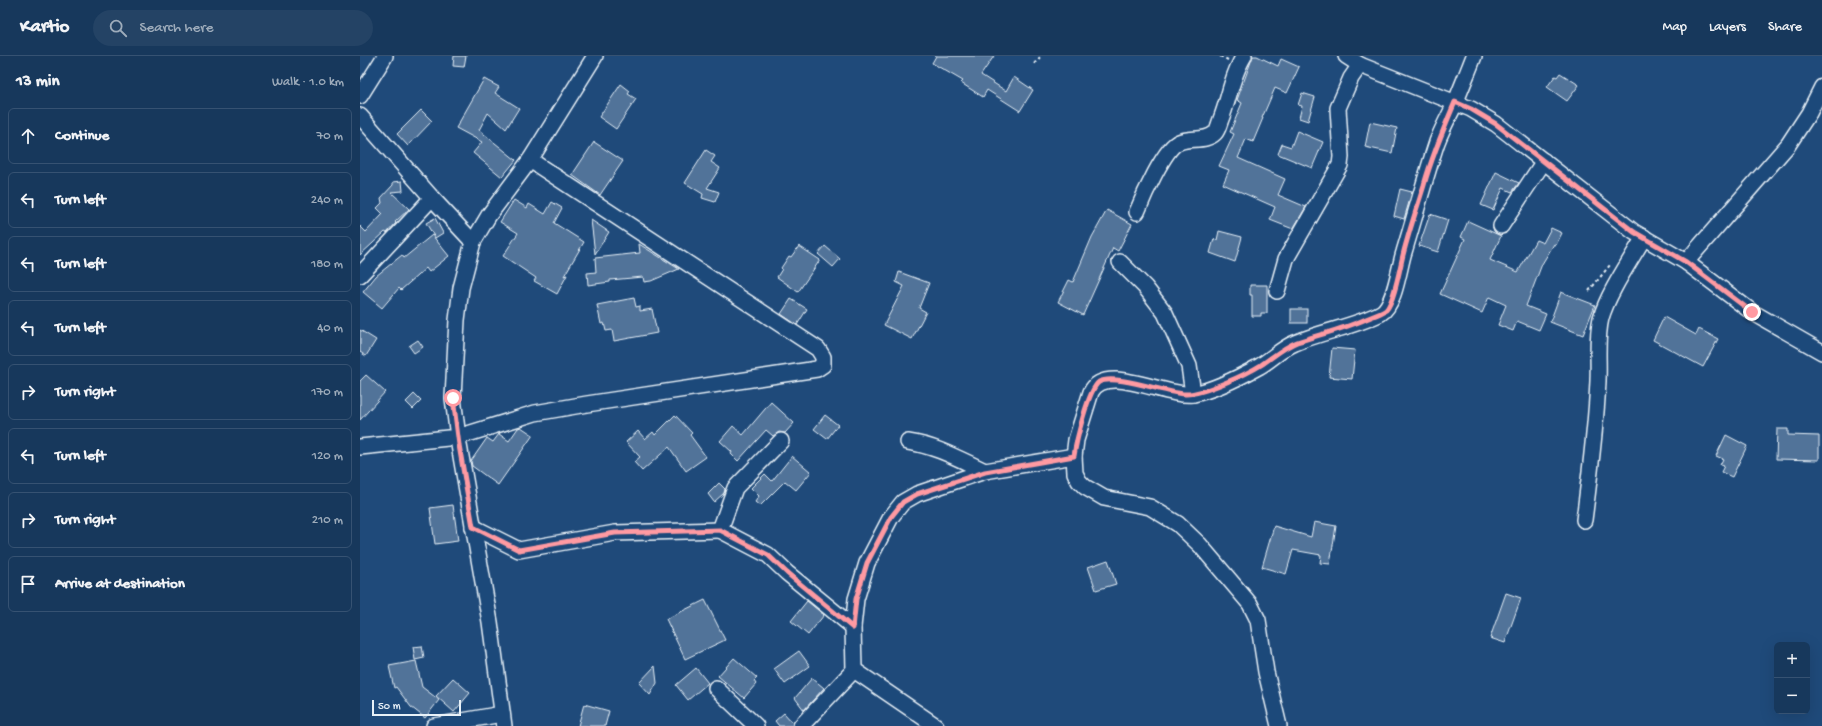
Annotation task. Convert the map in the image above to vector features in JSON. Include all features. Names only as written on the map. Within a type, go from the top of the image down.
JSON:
[{"type":"street","points":[[360,96],[385,56]]},
{"type":"street","points":[[434,726],[503,720],[490,622],[458,437],[453,398],[457,320],[461,288],[474,242],[489,216],[530,160],[595,56]]},
{"type":"street","points":[[1137,212],[1154,173],[1174,146],[1178,142],[1207,138],[1215,133],[1226,105],[1238,65],[1244,56]]},
{"type":"street","points":[[1346,56],[1360,65],[1471,109],[1496,124],[1634,232],[1686,262],[1752,312],[1822,352]]},
{"type":"street","points":[[1278,726],[1266,672],[1258,620],[1250,604],[1200,545],[1178,524],[1150,507],[1104,498],[1085,487],[1075,473],[1074,456],[1076,440],[1091,392],[1094,387],[1103,381],[1122,380],[1171,392],[1193,394],[1221,384],[1260,366],[1296,343],[1355,324],[1379,314],[1388,307],[1433,155],[1474,56]]},
{"type":"street","points":[[1277,292],[1286,259],[1340,165],[1341,157],[1338,108],[1351,78],[1360,65]]},
{"type":"street","points":[[1686,262],[1788,145],[1809,114],[1822,87]]},
{"type":"street","points":[[360,116],[432,198],[474,242]]},
{"type":"street","points":[[360,447],[458,437],[535,413],[817,369],[823,365],[823,357],[818,349],[530,160]]},
{"type":"street","points":[[1501,226],[1544,161]]},
{"type":"street","points":[[360,275],[432,198]]},
{"type":"street","points":[[1584,520],[1594,436],[1601,317],[1609,298],[1644,238]]},
{"type":"street","points":[[1120,262],[1145,287],[1165,313],[1189,366],[1193,394]]},
{"type":"street","points":[[720,530],[735,488],[781,441]]},
{"type":"street","points":[[908,442],[925,444],[938,448],[985,472]]},
{"type":"street","points":[[801,726],[854,670],[853,628],[856,599],[867,563],[891,517],[903,502],[917,494],[985,472],[1074,456]]},
{"type":"street","points":[[473,527],[519,550],[615,533],[720,530],[768,555],[787,573],[853,628]]},
{"type":"street","points":[[854,670],[936,726]]},
{"type":"street","points":[[716,688],[756,726]]},
{"type":"path","points":[[1034,64],[1041,56]]},
{"type":"building","points":[[454,56],[466,56],[464,67],[453,66]]},
{"type":"building","points":[[936,56],[994,56],[981,75],[1006,91],[1014,77],[1033,90],[1020,111],[987,90],[983,97],[961,83],[963,81],[932,63]]},
{"type":"building","points":[[1253,56],[1257,56],[1278,66],[1281,59],[1299,67],[1287,93],[1275,88],[1253,142],[1246,139],[1238,158],[1285,179],[1278,195],[1306,207],[1293,229],[1270,220],[1275,207],[1223,184],[1229,170],[1219,166],[1234,134],[1230,132],[1242,103],[1237,100]]},
{"type":"building","points":[[1560,73],[1579,85],[1567,101],[1547,87],[1555,76],[1557,77]]},
{"type":"building","points":[[484,79],[499,87],[495,93],[519,108],[506,129],[488,113],[479,130],[516,160],[502,177],[473,153],[482,142],[456,128]]},
{"type":"building","points":[[621,84],[630,91],[628,94],[636,99],[616,129],[599,117]]},
{"type":"building","points":[[1302,93],[1315,97],[1308,121],[1299,118],[1302,106],[1298,105]]},
{"type":"building","points":[[421,110],[432,121],[408,146],[397,134]]},
{"type":"building","points":[[1370,122],[1397,128],[1392,153],[1365,147]]},
{"type":"building","points":[[1297,131],[1323,142],[1312,168],[1278,154],[1282,144],[1291,147]]},
{"type":"building","points":[[594,142],[623,161],[600,195],[572,175]]},
{"type":"building","points":[[706,150],[715,156],[711,162],[720,168],[707,188],[719,192],[715,202],[702,198],[703,194],[685,183]]},
{"type":"building","points":[[1496,172],[1519,183],[1512,192],[1503,188],[1493,210],[1481,205]]},
{"type":"building","points":[[402,181],[403,191],[391,192],[409,209],[395,222],[396,223],[387,233],[385,232],[360,255],[360,226],[366,232],[383,214],[377,208],[382,203],[381,198],[393,185],[393,182]]},
{"type":"building","points":[[1400,189],[1412,192],[1404,219],[1394,216]]},
{"type":"building","points":[[514,200],[527,208],[529,204],[545,214],[552,202],[562,208],[554,223],[584,242],[564,276],[567,275],[557,294],[534,281],[536,278],[503,256],[518,233],[500,222]]},
{"type":"building","points":[[1107,210],[1132,224],[1118,251],[1113,248],[1083,315],[1058,302],[1069,280],[1073,282],[1092,237]]},
{"type":"building","points":[[1430,214],[1448,220],[1438,252],[1419,246]]},
{"type":"building","points":[[435,218],[443,233],[435,238],[426,223]]},
{"type":"building","points":[[591,220],[609,232],[595,254]]},
{"type":"building","points":[[1468,221],[1501,236],[1490,260],[1518,272],[1536,240],[1543,243],[1551,228],[1562,233],[1556,245],[1554,244],[1542,264],[1526,306],[1546,314],[1539,330],[1517,321],[1513,331],[1498,325],[1506,305],[1489,297],[1482,313],[1440,294],[1465,239],[1461,237]]},
{"type":"building","points":[[1219,231],[1242,237],[1235,262],[1210,253],[1214,239],[1217,240]]},
{"type":"building","points":[[432,235],[449,256],[429,272],[426,268],[401,290],[399,288],[382,308],[363,292],[376,276],[402,255],[404,258]]},
{"type":"building","points":[[639,244],[679,269],[651,281],[644,282],[643,277],[610,280],[610,282],[588,285],[587,273],[596,272],[595,258],[640,253]]},
{"type":"building","points":[[799,246],[820,260],[798,292],[777,277],[789,256],[791,257]]},
{"type":"building","points":[[825,246],[840,259],[833,267],[818,254]]},
{"type":"building","points":[[899,272],[929,283],[919,308],[926,312],[912,339],[884,325],[904,286],[896,282]]},
{"type":"building","points":[[1250,285],[1267,285],[1267,313],[1261,313],[1261,316],[1252,316],[1252,295],[1250,295]]},
{"type":"building","points":[[1561,292],[1595,305],[1583,335],[1550,322]]},
{"type":"building","points":[[634,298],[636,307],[640,306],[640,311],[652,309],[657,333],[614,341],[612,330],[606,331],[604,323],[601,324],[597,305]]},
{"type":"building","points":[[791,299],[807,309],[797,325],[781,314]]},
{"type":"building","points":[[1291,309],[1307,309],[1307,323],[1291,323]]},
{"type":"building","points":[[1664,317],[1696,335],[1699,329],[1718,339],[1703,367],[1653,340]]},
{"type":"building","points":[[360,330],[376,340],[366,356],[360,352]]},
{"type":"building","points":[[418,340],[423,347],[414,353],[409,346]]},
{"type":"building","points":[[1332,348],[1355,350],[1352,379],[1329,377]]},
{"type":"building","points":[[366,375],[385,392],[360,420],[360,381]]},
{"type":"building","points":[[414,394],[421,401],[413,409],[406,402]]},
{"type":"building","points":[[771,402],[794,423],[785,433],[779,432],[773,436],[766,430],[738,461],[731,454],[732,452],[720,441],[733,426],[743,435]]},
{"type":"building","points":[[675,415],[692,433],[690,435],[706,457],[686,471],[669,447],[642,471],[634,462],[640,457],[626,442],[638,431],[645,439],[653,432],[655,435]]},
{"type":"building","points":[[825,415],[838,425],[827,439],[814,429]]},
{"type":"building","points":[[521,427],[533,435],[498,485],[472,466],[471,461],[487,438],[493,442],[499,434],[509,441],[518,428]]},
{"type":"building","points":[[1777,429],[1788,429],[1788,435],[1819,436],[1819,460],[1776,459]]},
{"type":"building","points":[[1726,435],[1747,446],[1732,477],[1721,472],[1724,466],[1720,465],[1723,459],[1716,456]]},
{"type":"building","points":[[792,456],[811,472],[796,490],[785,481],[760,506],[755,502],[759,496],[751,488],[765,474],[772,481]]},
{"type":"building","points":[[719,483],[725,489],[724,493],[714,502],[708,494]]},
{"type":"building","points":[[453,505],[458,541],[435,544],[430,508]]},
{"type":"building","points":[[1314,522],[1336,526],[1330,564],[1320,563],[1321,555],[1293,550],[1286,574],[1262,567],[1274,526],[1311,537]]},
{"type":"building","points":[[1108,560],[1116,584],[1096,590],[1088,567]]},
{"type":"building","points":[[1506,593],[1521,598],[1505,643],[1490,638]]},
{"type":"building","points":[[705,600],[725,640],[685,659],[666,619]]},
{"type":"building","points":[[807,601],[824,615],[808,635],[791,621]]},
{"type":"building","points":[[422,646],[424,658],[415,660],[413,647]]},
{"type":"building","points":[[799,651],[810,666],[785,684],[774,669]]},
{"type":"building","points":[[734,658],[757,678],[754,681],[756,684],[744,698],[718,676]]},
{"type":"building","points":[[416,661],[422,687],[439,700],[425,718],[411,707],[396,687],[394,688],[389,666]]},
{"type":"building","points":[[655,666],[657,683],[650,695],[639,683]]},
{"type":"building","points":[[696,668],[708,683],[688,700],[676,685]]},
{"type":"building","points":[[453,678],[470,693],[454,712],[436,696]]},
{"type":"building","points":[[812,678],[824,688],[804,710],[795,698]]},
{"type":"building","points":[[584,704],[609,711],[605,726],[578,726]]},
{"type":"building","points":[[784,713],[793,723],[792,726],[779,726],[775,721]]},
{"type":"route","points":[[453,398],[459,445],[473,527],[519,550],[615,533],[720,530],[768,555],[787,573],[853,628],[856,599],[867,563],[891,517],[903,502],[917,494],[985,472],[1074,456],[1076,440],[1091,392],[1098,383],[1108,380],[1122,380],[1171,392],[1193,394],[1221,384],[1260,366],[1296,343],[1336,331],[1384,311],[1388,307],[1396,284],[1403,254],[1438,140],[1455,102],[1471,109],[1496,124],[1634,232],[1686,262],[1752,312]]}]
